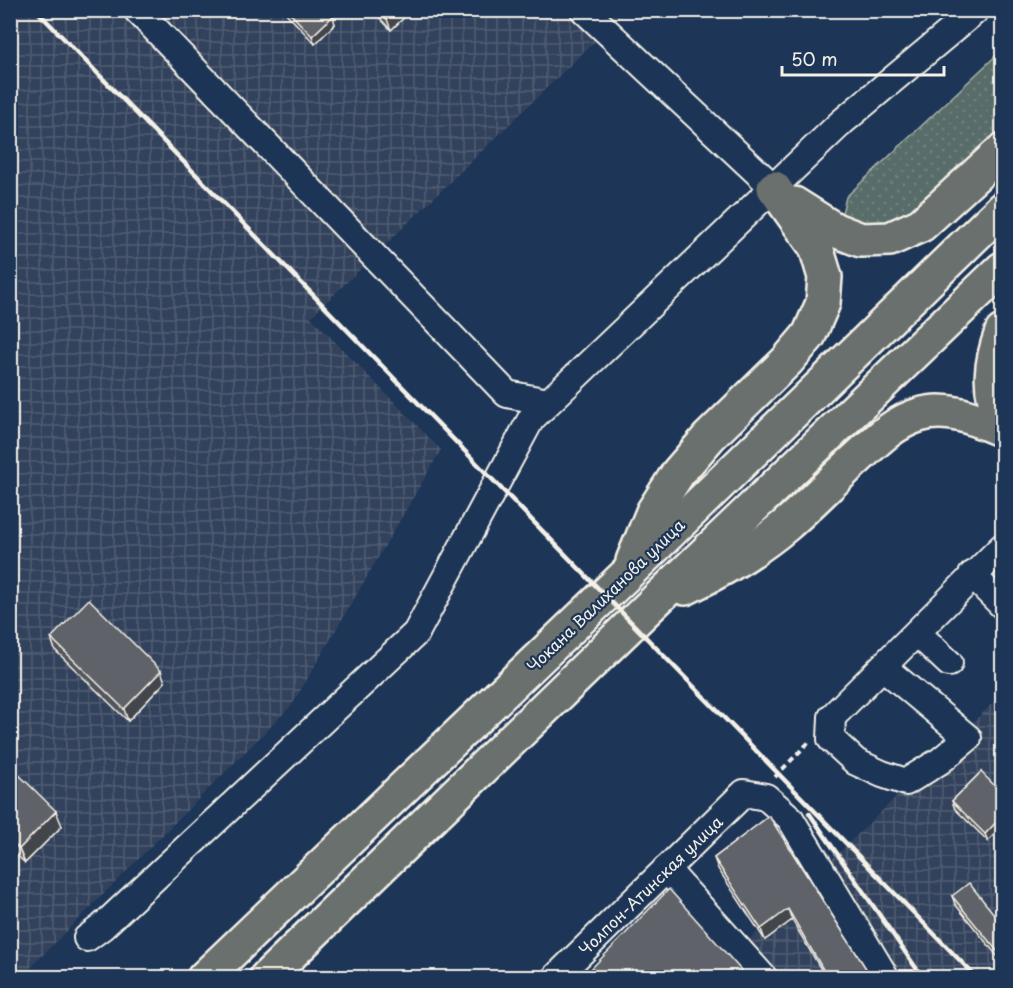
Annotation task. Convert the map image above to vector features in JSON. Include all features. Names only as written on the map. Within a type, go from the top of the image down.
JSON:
[{"type":"main road","points":[[774,188],[808,214],[835,230],[861,240],[890,239],[921,225],[1002,151]]},
{"type":"main road","points":[[627,574],[653,512],[678,473],[709,438],[787,361],[809,334],[823,303],[825,277],[816,247],[774,188]]},
{"type":"main road","name":"Чокана Валиханова улица","points":[[204,978],[627,574],[1002,209]]},
{"type":"main road","points":[[266,978],[1002,269]]},
{"type":"main road","points":[[1002,332],[993,359],[992,384],[1002,419]]},
{"type":"main road","points":[[653,603],[709,577],[748,553],[785,525],[883,434],[902,421],[921,414],[939,411],[962,414],[1002,430]]},
{"type":"street","points":[[137,10],[507,394],[548,402]]},
{"type":"street","points":[[584,10],[774,188]]},
{"type":"street","points":[[87,938],[102,927],[416,633],[531,419],[842,122],[976,10]]},
{"type":"street","points":[[883,667],[968,738],[940,761],[906,782],[856,762],[831,739],[832,717],[1002,547]]},
{"type":"street","points":[[972,575],[1002,606]]},
{"type":"street","points":[[917,633],[949,663]]},
{"type":"street","points":[[751,794],[766,797],[790,818],[886,978]]},
{"type":"street","name":"Чолпон-Атинская улица","points":[[555,978],[666,870],[751,794]]},
{"type":"street","points":[[666,870],[764,978]]},
{"type":"path","points":[[751,794],[832,717]]},
{"type":"shaded area","points":[[10,11],[626,11],[311,317],[441,450],[292,705],[20,978],[10,977]]},
{"type":"shaded area","points":[[1002,694],[1002,977],[711,977]]},
{"type":"green space","points":[[1002,50],[1002,137],[910,222],[857,224],[842,213],[846,197]]},
{"type":"building","points":[[287,10],[327,10],[333,16],[312,36]]},
{"type":"building","points":[[379,10],[396,10],[387,19]]},
{"type":"building","points":[[89,599],[161,671],[124,709],[51,638]]},
{"type":"building","points":[[10,766],[56,811],[19,849],[10,840]]},
{"type":"building","points":[[981,772],[1002,793],[1002,816],[985,834],[952,801]]},
{"type":"building","points":[[769,816],[872,978],[828,978],[788,909],[761,929],[714,858]]},
{"type":"building","points":[[969,883],[1002,924],[1002,957],[952,896]]},
{"type":"building","points":[[669,889],[748,978],[589,978],[586,974]]},
{"type":"railway","points":[[36,10],[977,978]]},
{"type":"railway","points":[[809,813],[923,978]]}]
